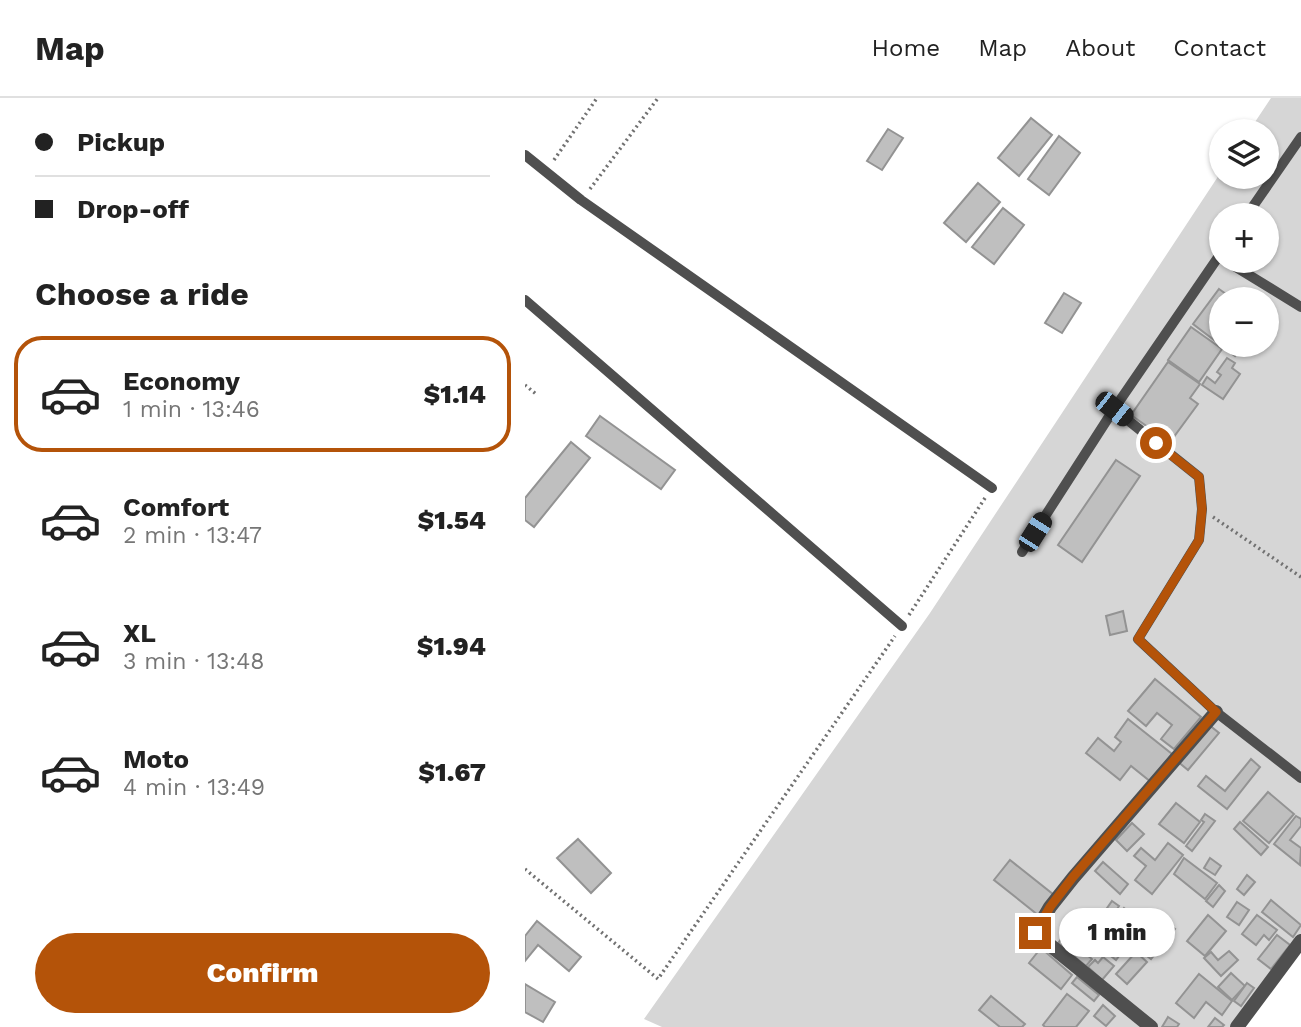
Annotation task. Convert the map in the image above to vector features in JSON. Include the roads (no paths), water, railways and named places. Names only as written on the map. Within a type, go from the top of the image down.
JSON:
[{"type":"street","points":[[1151,1027],[1035,933],[1050,907],[1073,877],[1216,712]]},
{"type":"street","points":[[1237,1027],[1301,941]]},
{"type":"lane","points":[[1255,203],[1301,137]]},
{"type":"lane","points":[[525,155],[581,200],[992,488]]},
{"type":"lane","points":[[1022,552],[1114,409],[1211,273]]},
{"type":"lane","points":[[1247,273],[1301,307]]},
{"type":"lane","points":[[525,300],[902,626]]},
{"type":"lane","points":[[1114,409],[1199,477],[1202,509],[1199,540],[1138,639],[1216,712],[1301,778]]}]
